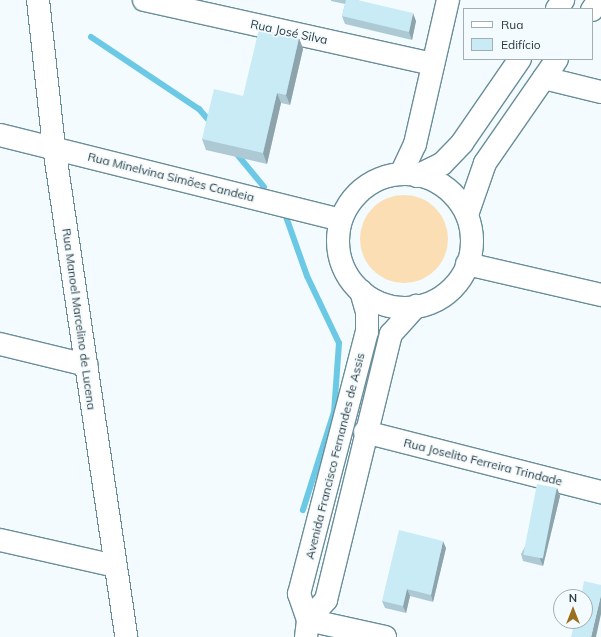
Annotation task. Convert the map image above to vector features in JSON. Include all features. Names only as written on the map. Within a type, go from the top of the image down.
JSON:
[{"type":"street","name":"Rua Manoel Marcelino de Lucena","points":[[38,0],[54,147],[126,637]]},
{"type":"street","name":"Rua José Silva","points":[[144,0],[433,64]]},
{"type":"street","points":[[409,175],[448,0]]},
{"type":"street","points":[[593,9],[599,0]]},
{"type":"street","points":[[409,175],[444,186],[467,215],[472,233],[467,264],[456,285],[441,297],[416,306],[387,305],[361,291],[346,272],[339,255],[341,220],[360,190],[376,180],[409,175],[442,164],[462,143],[519,60]]},
{"type":"street","points":[[467,215],[485,163],[557,60]]},
{"type":"street","points":[[544,78],[601,92]]},
{"type":"street","name":"Rua Minelvina Simões Candeia","points":[[0,135],[54,147],[341,220]]},
{"type":"street","points":[[467,264],[601,295]]},
{"type":"street","name":"Avenida Francisco Fernandes de Assis","points":[[307,628],[299,594],[366,332],[367,312],[361,291]]},
{"type":"street","name":"Avenida Francisco Fernandes de Assis","points":[[307,628],[326,600],[365,432],[391,334],[416,306]]},
{"type":"street","points":[[0,344],[86,365]]},
{"type":"street","name":"Rua Joselito Ferreira Trindade","points":[[365,432],[601,492]]},
{"type":"street","points":[[0,540],[115,566]]},
{"type":"street","points":[[307,628],[385,637]]},
{"type":"shaded area","points":[[404,195],[421,199],[435,208],[444,222],[448,239],[444,256],[435,270],[421,279],[404,283],[387,279],[373,270],[364,256],[360,239],[364,222],[373,208],[387,199]]},
{"type":"building","points":[[346,0],[357,0],[413,13],[409,32],[342,16]]},
{"type":"building","points":[[259,29],[299,38],[286,95],[277,93],[263,153],[202,139],[214,89],[243,96]]},
{"type":"building","points":[[537,484],[557,488],[543,558],[523,555]]},
{"type":"building","points":[[399,530],[443,541],[431,595],[407,589],[403,606],[382,601]]},
{"type":"building","points":[[584,581],[601,585],[601,595],[593,629],[593,589],[582,589]]},
{"type":"building","points":[[573,629],[593,629],[591,637],[571,637]]},
{"type":"waterway","points":[[91,37],[199,109],[211,123]]},
{"type":"waterway","points":[[236,153],[264,187]]},
{"type":"waterway","points":[[284,211],[307,276],[339,343],[334,412],[303,510]]}]
